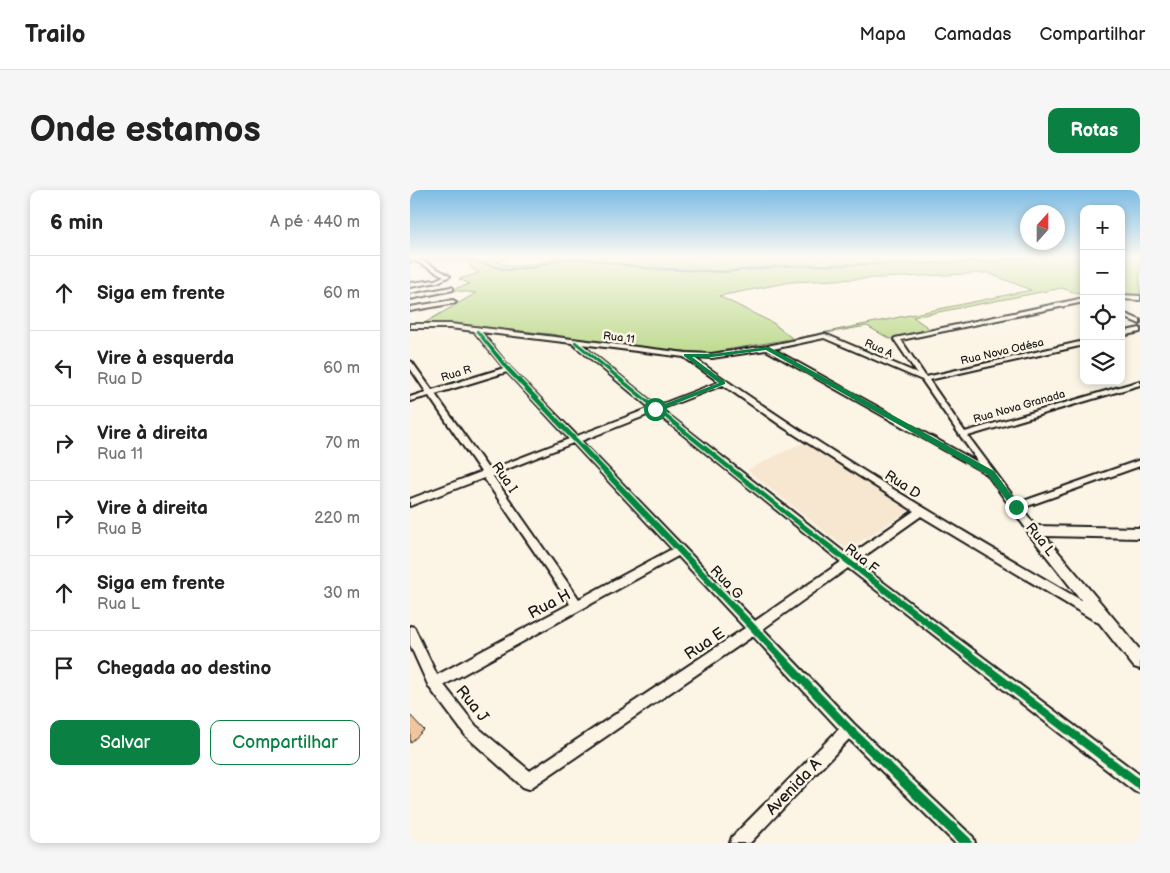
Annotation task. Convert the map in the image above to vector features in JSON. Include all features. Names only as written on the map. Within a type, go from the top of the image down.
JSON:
[{"type":"street","points":[[410,297],[452,289]]},
{"type":"street","points":[[1125,297],[1140,298]]},
{"type":"street","name":"Rua L","points":[[1080,301],[897,340],[963,435],[1034,531],[1112,625],[1140,662]]},
{"type":"street","points":[[410,310],[453,302]]},
{"type":"street","points":[[1125,316],[1140,322]]},
{"type":"street","name":"Rua 11","points":[[410,326],[450,326],[477,331],[686,355],[712,356],[767,348],[825,336]]},
{"type":"street","points":[[1125,333],[1140,330]]},
{"type":"street","name":"Rua G","points":[[477,331],[508,369],[849,729],[967,843]]},
{"type":"street","name":"Rua A","points":[[825,336],[925,379]]},
{"type":"street","name":"Rua F","points":[[575,342],[655,409],[848,563],[1140,785]]},
{"type":"street","name":"Rua Nova Odésa","points":[[925,379],[1080,344]]},
{"type":"street","points":[[767,348],[991,473]]},
{"type":"street","name":"Rua D","points":[[686,355],[723,383],[920,512],[1112,625]]},
{"type":"street","name":"Rua I","points":[[410,363],[578,606]]},
{"type":"street","name":"Rua R","points":[[410,399],[508,369]]},
{"type":"street","points":[[410,503],[723,383]]},
{"type":"street","name":"Rua Nova Granada","points":[[963,435],[1140,383]]},
{"type":"street","points":[[1016,507],[1140,463]]},
{"type":"street","name":"Rua E","points":[[529,781],[920,512]]},
{"type":"street","points":[[1034,531],[1140,533]]},
{"type":"street","name":"Rua H","points":[[434,683],[680,550]]},
{"type":"street","name":"Rua J","points":[[410,631],[434,683],[471,731],[529,781]]},
{"type":"street","name":"Avenida A","points":[[738,843],[849,729]]},
{"type":"shaded area","points":[[806,441],[911,509],[848,550],[747,470]]},
{"type":"green space","points":[[458,287],[763,287],[719,296],[773,323],[793,339],[708,353],[602,344],[550,334],[426,322],[476,293],[450,290]]},
{"type":"green space","points":[[1025,287],[1080,287],[1080,295],[1062,288],[913,317],[930,329],[890,339],[867,326],[805,337],[1031,290]]},
{"type":"green space","points":[[1125,287],[1140,287],[1140,295],[1125,295]]},
{"type":"building","points":[[410,715],[424,730],[410,743]]},
{"type":"cycle path","points":[[477,331],[508,369],[849,729],[967,843]]},
{"type":"cycle path","points":[[575,342],[784,512],[1140,785]]},
{"type":"route","points":[[655,409],[723,383],[686,355],[712,356],[767,348],[991,473],[1016,507]]}]
